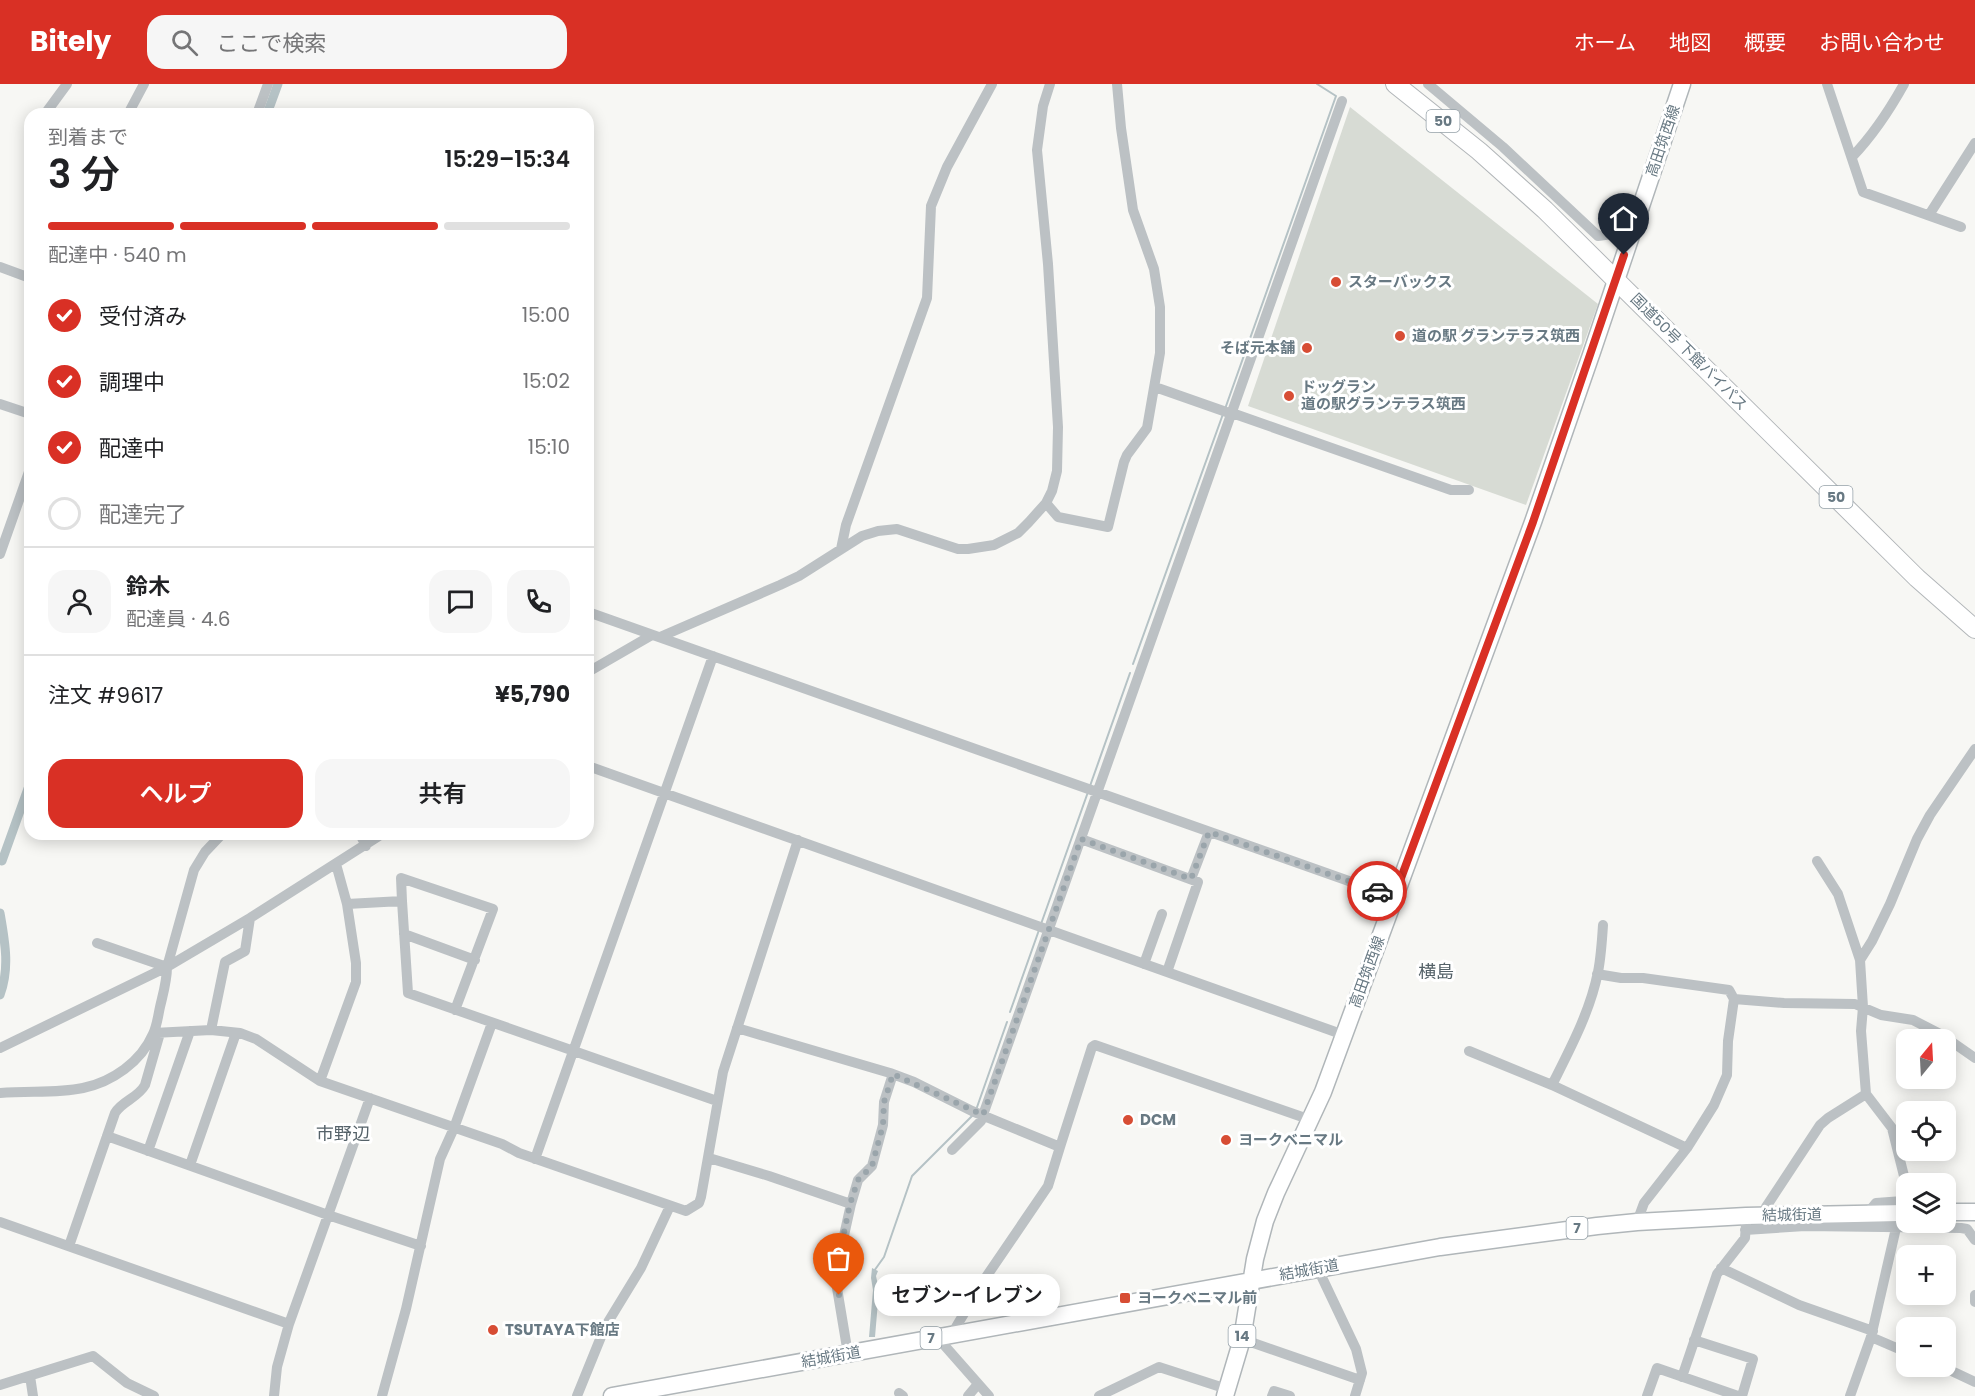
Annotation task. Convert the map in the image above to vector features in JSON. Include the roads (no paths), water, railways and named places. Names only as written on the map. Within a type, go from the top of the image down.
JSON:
[{"type":"highway","name":"国道50号 下館バイパス","points":[[1395,84],[1435,114],[1514,181],[1917,578],[1975,629]]},
{"type":"main road","name":"高田筑西線","points":[[1251,1281],[1265,1221],[1323,1092],[1533,522],[1682,84]]},
{"type":"main road","points":[[1956,1212],[1975,1212]]},
{"type":"main road","name":"結城街道","points":[[612,1396],[1440,1247],[1637,1222],[1746,1223],[1766,1215],[1804,1220],[1896,1213]]},
{"type":"main road","name":"14","points":[[1226,1393],[1242,1339],[1251,1281]]},
{"type":"street","points":[[49,108],[67,84]]},
{"type":"street","points":[[131,108],[144,84]]},
{"type":"street","points":[[259,108],[268,84]]},
{"type":"street","points":[[841,549],[846,525],[927,298],[931,206],[947,167],[992,84]]},
{"type":"street","points":[[594,669],[656,636],[799,576],[862,536],[886,530],[906,531],[958,549],[994,545],[1018,532],[1046,503],[1057,471],[1058,427],[1048,264],[1037,150],[1042,106],[1050,84]]},
{"type":"street","points":[[1046,503],[1058,517],[1108,527],[1124,462],[1147,428],[1155,387],[1160,354],[1161,307],[1154,269],[1133,210],[1117,84]]},
{"type":"street","points":[[1428,84],[1503,147],[1598,236],[1619,233],[1631,236]]},
{"type":"street","points":[[1827,84],[1863,192],[1961,227]]},
{"type":"street","points":[[1852,157],[1871,136],[1904,84]]},
{"type":"street","points":[[952,1150],[981,1120],[978,1113],[1081,839],[1092,791],[1342,101]]},
{"type":"street","points":[[1929,215],[1975,143]]},
{"type":"street","points":[[0,267],[24,276]]},
{"type":"street","points":[[1155,387],[1451,490],[1469,490]]},
{"type":"street","points":[[0,404],[24,412]]},
{"type":"street","points":[[0,554],[24,486]]},
{"type":"street","points":[[594,614],[1394,897]]},
{"type":"street","points":[[535,1159],[713,656]]},
{"type":"street","points":[[1860,960],[1890,904],[1921,831],[1975,749]]},
{"type":"street","points":[[594,768],[1344,1035]]},
{"type":"street","points":[[1191,879],[1209,832]]},
{"type":"street","points":[[1081,839],[1198,882],[1167,972]]},
{"type":"street","points":[[69,1246],[117,1110],[141,1092],[145,1085],[157,1033],[167,967],[194,870],[204,852],[216,840]]},
{"type":"street","points":[[363,840],[366,846]]},
{"type":"street","points":[[0,1048],[167,967],[374,840]]},
{"type":"street","points":[[0,1092],[47,1092],[96,1085],[134,1063],[157,1033],[211,1030],[236,1033],[256,1039],[320,1081],[686,1211],[699,1203],[723,1072],[798,840]]},
{"type":"street","points":[[1817,861],[1838,894],[1860,960],[1863,1007],[1861,1031],[1866,1094],[1892,1128],[1903,1173]]},
{"type":"street","points":[[320,1081],[356,982],[356,963],[347,904],[336,864]]},
{"type":"street","points":[[455,1010],[493,909],[401,878],[408,993],[455,1010],[492,1023],[572,1052],[717,1101]]},
{"type":"street","points":[[347,904],[402,901]]},
{"type":"street","points":[[1144,964],[1162,914]]},
{"type":"street","points":[[211,1030],[225,962],[244,951],[250,918]]},
{"type":"street","points":[[1552,1085],[1576,1037],[1592,994],[1603,925]]},
{"type":"street","points":[[404,934],[475,960]]},
{"type":"street","points":[[97,943],[167,967]]},
{"type":"street","points":[[1597,974],[1729,990],[1734,999],[1728,1041],[1727,1075],[1714,1105],[1687,1148],[1644,1203],[1637,1222]]},
{"type":"street","points":[[1734,999],[1784,1003],[1855,1004],[1881,1015],[1913,1020],[1942,1035],[1975,1058]]},
{"type":"street","points":[[382,1396],[406,1309],[440,1159],[454,1128],[492,1023]]},
{"type":"street","points":[[737,1028],[893,1074],[978,1113],[1060,1146]]},
{"type":"street","points":[[148,1150],[190,1031]]},
{"type":"street","points":[[190,1165],[236,1033]]},
{"type":"street","points":[[957,1333],[956,1327],[984,1280],[1048,1186],[1092,1047],[1095,1045],[1311,1120]]},
{"type":"street","points":[[1469,1051],[1552,1085],[1687,1148]]},
{"type":"street","points":[[848,1354],[835,1276],[850,1204],[858,1180],[872,1166],[883,1125],[884,1102],[893,1074]]},
{"type":"street","points":[[1766,1215],[1766,1208],[1816,1130],[1828,1118],[1866,1094]]},
{"type":"street","points":[[274,1396],[277,1368],[289,1324],[370,1098]]},
{"type":"street","points":[[107,1136],[421,1246]]},
{"type":"street","points":[[709,1158],[850,1204]]},
{"type":"street","points":[[1867,1214],[1876,1203],[1896,1202]]},
{"type":"street","points":[[577,1396],[604,1327],[641,1268],[670,1206]]},
{"type":"street","points":[[1682,1377],[1717,1274],[1745,1238],[1746,1223],[1804,1220],[1896,1228],[1872,1334],[1850,1396]]},
{"type":"street","points":[[0,1222],[289,1324]]},
{"type":"street","points":[[1956,1228],[1967,1228],[1975,1240]]},
{"type":"street","points":[[1318,1269],[1356,1349],[1362,1373],[1355,1396]]},
{"type":"street","points":[[1721,1269],[1799,1305],[1872,1334],[1896,1347]]},
{"type":"street","points":[[1975,1295],[1975,1302]]},
{"type":"street","points":[[937,1336],[988,1396]]},
{"type":"street","points":[[1242,1339],[1360,1380]]},
{"type":"street","points":[[1647,1396],[1657,1368],[1740,1396],[1753,1359],[1694,1340]]},
{"type":"street","points":[[0,1385],[93,1356],[127,1383],[154,1396]]},
{"type":"street","points":[[1099,1396],[1158,1367],[1226,1393]]},
{"type":"street","points":[[1956,1373],[1975,1382]]},
{"type":"street","points":[[30,1376],[33,1396]]},
{"type":"street","points":[[968,1396],[978,1384]]},
{"type":"street","points":[[1272,1396],[1274,1391],[1290,1396]]},
{"type":"waterway","points":[[269,108],[278,84]]},
{"type":"waterway","points":[[1225,409],[1336,96],[1317,84]]},
{"type":"waterway","points":[[1133,664],[1223,414]]},
{"type":"waterway","points":[[1090,786],[1130,673]]},
{"type":"waterway","points":[[1041,924],[1088,792]]},
{"type":"waterway","points":[[2,861],[24,800]]},
{"type":"waterway","points":[[0,913],[6,965],[0,995]]},
{"type":"waterway","points":[[1010,1012],[1039,930]]},
{"type":"waterway","points":[[976,1110],[1007,1022]]},
{"type":"waterway","points":[[874,1271],[884,1257],[912,1176],[973,1115]]},
{"type":"place","name":"スターバックス","points":[[1336,282]]},
{"type":"place","name":"道の駅 グランテラス筑西","points":[[1400,336]]},
{"type":"place","name":"そば元本舗","points":[[1307,348]]},
{"type":"place","name":"ドッグラン 道の駅グランテラス筑西","points":[[1289,396]]},
{"type":"place","name":"DCM","points":[[1128,1120]]},
{"type":"place","name":"ヨークベニマル","points":[[1226,1140]]},
{"type":"place","name":"セブン-イレブン","points":[[839,1295]]},
{"type":"place","name":"ヨークベニマル前","points":[[1125,1298]]},
{"type":"place","name":"TSUTAYA下館店","points":[[493,1330]]},
{"type":"district","name":"横島","points":[[1436,972]]},
{"type":"district","name":"市野辺","points":[[343,1134]]}]
